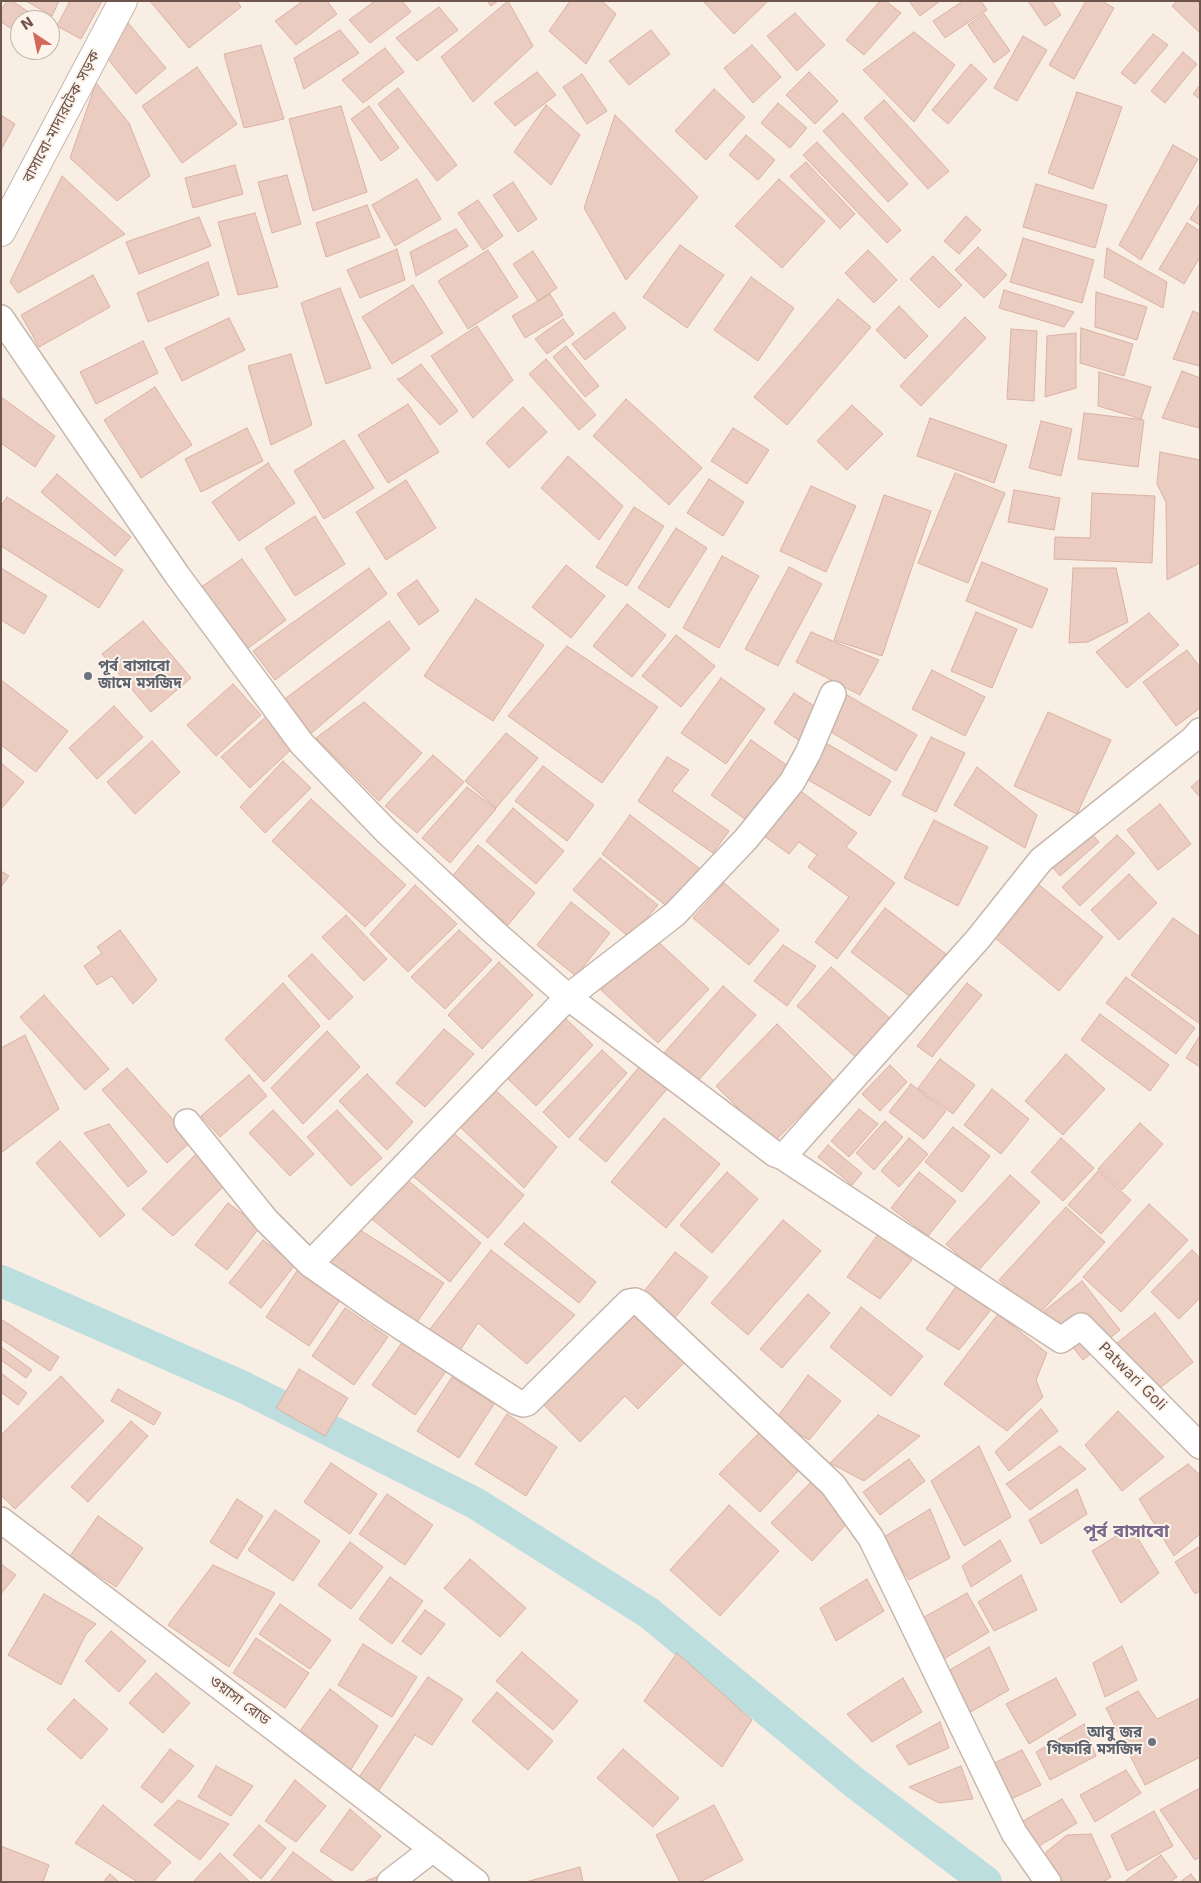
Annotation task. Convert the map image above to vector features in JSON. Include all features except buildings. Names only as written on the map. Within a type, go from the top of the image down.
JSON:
[{"type":"street","name":"বাসাবো-মাদারটেক সড়ক","points":[[1,232],[123,1]]},
{"type":"street","points":[[1,318],[177,575],[302,744],[386,831],[568,997],[775,1154],[783,1157],[978,939],[1041,860],[1193,739],[1200,731]]},
{"type":"street","points":[[310,1264],[568,997],[675,914],[746,839],[792,782],[808,754],[833,694]]},
{"type":"street","points":[[187,1122],[266,1220],[310,1264],[404,1329],[518,1402],[527,1403],[629,1302],[635,1301],[641,1304],[833,1485],[870,1538],[1014,1833],[1048,1882]]},
{"type":"street","name":"Patwari Goli","points":[[783,1157],[1061,1340],[1081,1326],[1200,1446]]},
{"type":"street","name":"ওয়াসা রোড","points":[[1,1520],[476,1882]]},
{"type":"street","points":[[390,1882],[433,1849]]},
{"type":"waterway","points":[[1,1281],[243,1387],[475,1503],[649,1613],[855,1783],[986,1882]]},
{"type":"place","name":"পূর্ব বাসাবো জামে মসজিদ","points":[[88,676]]},
{"type":"place","name":"আবু জর গিফারি মসজিদ","points":[[1152,1742]]},
{"type":"district","name":"পূর্ব বাসাবো","points":[[1126,1532]]}]
